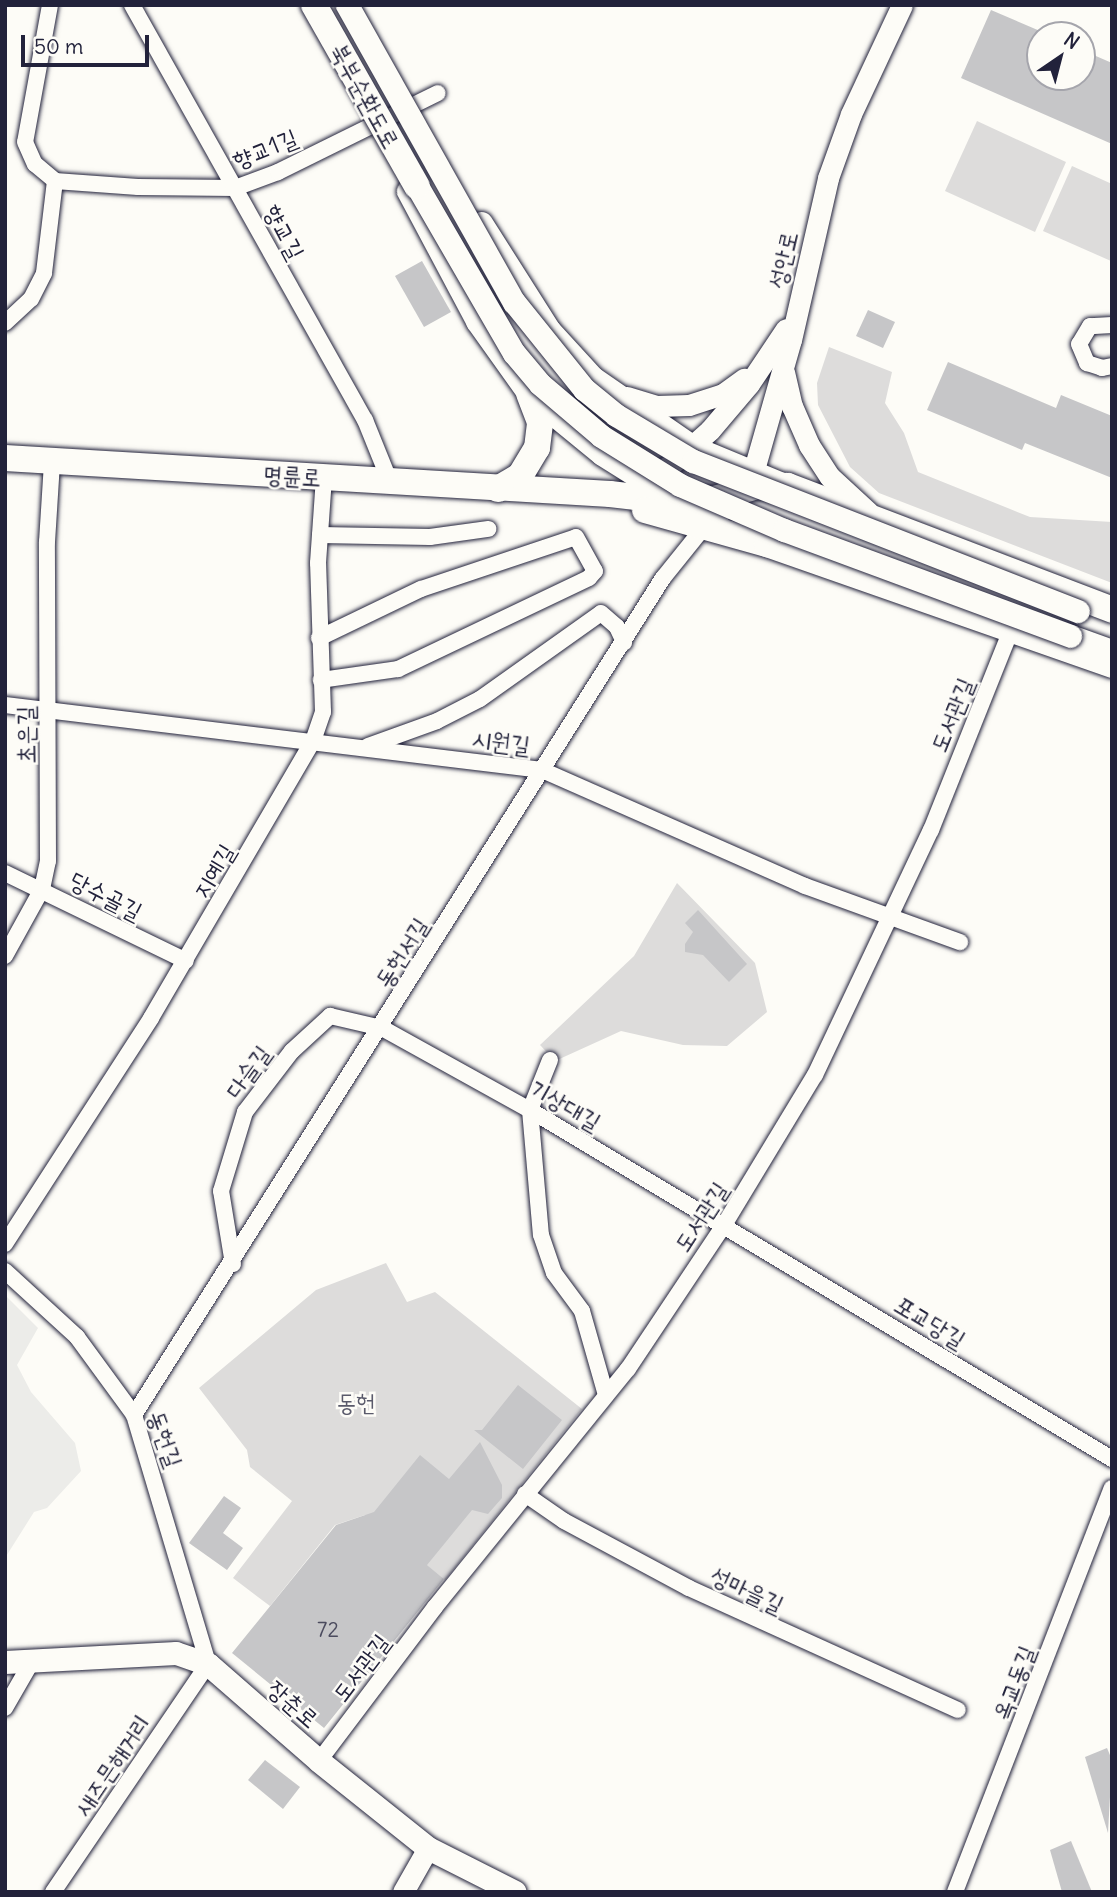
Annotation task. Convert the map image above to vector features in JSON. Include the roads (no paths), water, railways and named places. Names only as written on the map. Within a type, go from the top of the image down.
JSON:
[{"type":"main road","name":"북부순환도로","points":[[348,7],[445,171]]},
{"type":"main road","name":"북부순환도로","points":[[319,14],[412,188]]},
{"type":"main road","points":[[445,171],[549,330],[593,378],[693,447],[751,480],[788,486],[1112,610]]},
{"type":"main road","points":[[445,171],[538,337],[584,389],[617,415],[693,461],[736,480],[1112,624]]},
{"type":"main road","points":[[412,188],[477,321],[529,394],[540,422],[537,448],[520,476],[498,489]]},
{"type":"main road","points":[[412,188],[514,353],[566,408],[611,443],[680,485],[784,530],[1112,651]]},
{"type":"main road","points":[[529,394],[678,511]]},
{"type":"main road","name":"명륜로","points":[[5,458],[578,494]]},
{"type":"main road","points":[[578,494],[678,511],[715,499],[751,480]]},
{"type":"main road","points":[[578,494],[610,494],[678,511],[1112,666]]},
{"type":"main road","name":"장춘로","points":[[5,1662],[176,1653],[208,1664],[318,1761],[428,1848],[515,1892]]},
{"type":"street","points":[[5,323],[31,299],[44,273],[55,181],[36,164],[25,142],[50,5]]},
{"type":"street","name":"향교길","points":[[132,5],[365,420],[390,482]]},
{"type":"street","name":"성안로","points":[[767,544],[745,516],[743,504],[751,480],[777,361],[802,296],[828,178],[851,114],[902,5]]},
{"type":"street","name":"향교1길","points":[[55,181],[235,188],[278,172],[438,93]]},
{"type":"street","points":[[1112,325],[1090,326],[1079,344],[1087,363],[1102,368],[1112,366]]},
{"type":"street","points":[[593,378],[638,402],[690,405],[738,384],[777,361]]},
{"type":"street","points":[[610,494],[643,481],[693,447],[777,361]]},
{"type":"street","points":[[777,361],[792,406],[819,461],[842,491],[878,520]]},
{"type":"street","name":"초은길","points":[[5,956],[42,889],[48,861],[47,542],[52,462]]},
{"type":"street","name":"지예길","points":[[5,1244],[186,961],[313,741],[323,712],[319,638],[320,535],[324,478]]},
{"type":"street","points":[[708,523],[751,480]]},
{"type":"street","name":"동헌서길","points":[[134,1415],[383,1028],[542,770],[682,551],[708,523]]},
{"type":"street","points":[[320,535],[430,537],[488,529]]},
{"type":"street","points":[[319,638],[421,589],[576,537],[595,571],[589,578],[398,669],[321,680]]},
{"type":"street","points":[[363,748],[437,721],[480,699],[601,613],[617,627],[624,642]]},
{"type":"street","name":"도서관길","points":[[318,1761],[525,1494],[606,1395],[724,1225],[814,1075],[931,830],[1011,630]]},
{"type":"street","name":"시원길","points":[[5,705],[48,708],[542,770],[708,845],[960,942]]},
{"type":"street","name":"당수골길","points":[[5,873],[186,961]]},
{"type":"street","name":"다슬길","points":[[233,1264],[221,1191],[245,1112],[292,1051],[330,1016],[383,1028]]},
{"type":"street","name":"기상대길","points":[[383,1028],[530,1110],[724,1225]]},
{"type":"street","points":[[550,1060],[530,1110],[545,1255],[582,1311],[606,1395]]},
{"type":"street","name":"포교당길","points":[[724,1225],[1112,1459]]},
{"type":"street","name":"동헌길","points":[[5,1270],[77,1337],[134,1415],[208,1664]]},
{"type":"street","name":"옥교동길","points":[[955,1892],[1112,1488]]},
{"type":"street","name":"성마을길","points":[[525,1494],[564,1521],[689,1588],[958,1710]]},
{"type":"street","points":[[5,1708],[32,1661]]},
{"type":"street","name":"새즈믄해거리","points":[[53,1892],[208,1664]]},
{"type":"street","points":[[403,1892],[428,1848]]},
{"type":"park label","name":"동헌","points":[[356,1403]]}]
